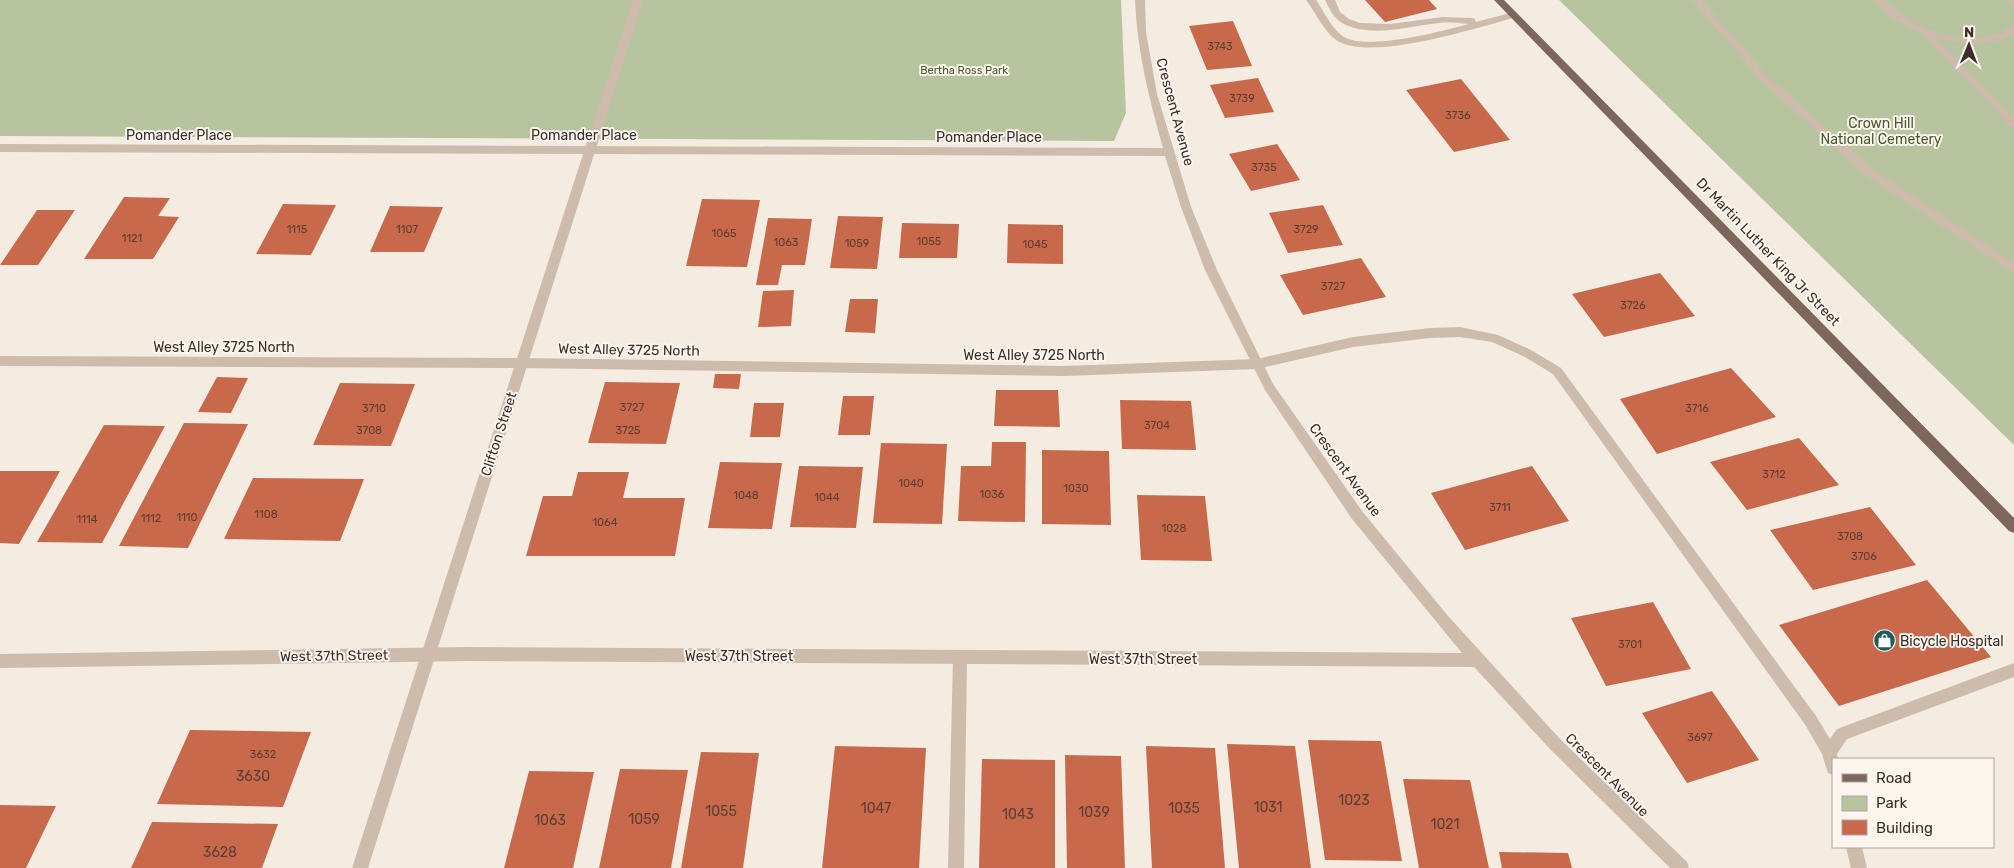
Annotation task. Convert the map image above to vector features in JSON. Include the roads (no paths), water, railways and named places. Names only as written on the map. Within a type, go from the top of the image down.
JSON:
[{"type":"main road","name":"Dr Martin Luther King Jr Street","points":[[1499,0],[2014,527]]},
{"type":"street","name":"Clifton Street","points":[[360,868],[638,0]]},
{"type":"street","name":"Crescent Avenue","points":[[1140,0],[1141,32],[1147,72],[1168,152],[1211,270],[1269,387],[1309,448],[1357,515],[1412,584],[1477,660],[1556,745],[1682,868]]},
{"type":"street","points":[[1311,0],[1341,39],[1360,46],[1396,42],[1514,15]]},
{"type":"street","points":[[1330,0],[1337,15],[1348,22],[1367,27],[1389,28],[1436,20],[1486,22]]},
{"type":"street","points":[[1697,0],[1764,78],[1869,172],[2014,269]]},
{"type":"street","points":[[1880,0],[1900,18],[1922,30],[1949,38],[1968,41],[1992,40],[2014,30]]},
{"type":"street","points":[[1922,30],[1952,58],[1973,84],[2014,124]]},
{"type":"street","name":"Pomander Place","points":[[0,148],[1168,152]]},
{"type":"street","name":"West Alley 3725 North","points":[[0,361],[521,363],[1064,371],[1257,364],[1353,342],[1430,332],[1460,332],[1494,338],[1527,353],[1557,371],[1811,721],[1828,752],[1832,765]]},
{"type":"street","name":"West 37th Street","points":[[0,661],[429,654],[1477,660]]},
{"type":"street","points":[[956,868],[960,658]]},
{"type":"street","points":[[1828,752],[1842,734],[2014,670]]},
{"type":"street","points":[[1854,848],[1859,868]]},
{"type":"place","name":"Bicycle Hospital","points":[[1884,641]]},
{"type":"park label","name":"Bertha Ross Park","points":[[964,70]]},
{"type":"park label","name":"Crown Hill National Cemetery","points":[[1881,132]]}]
